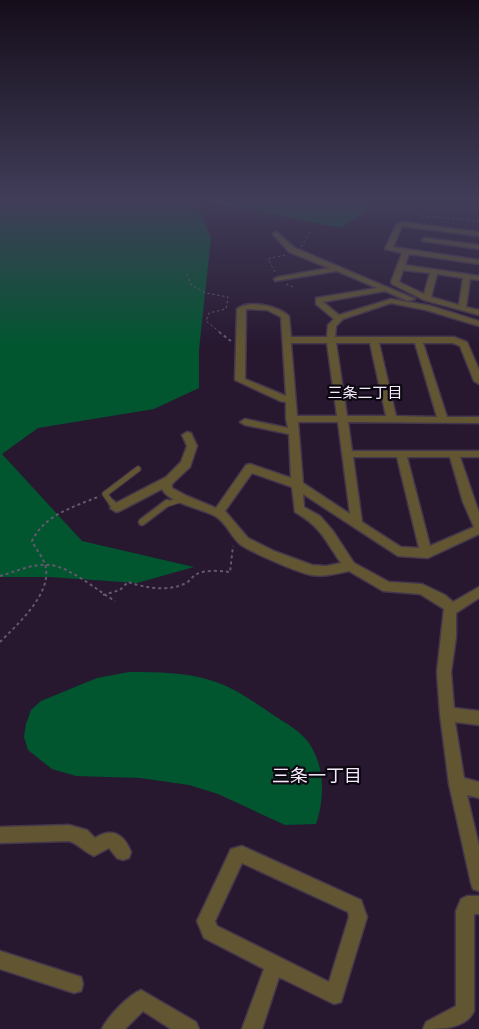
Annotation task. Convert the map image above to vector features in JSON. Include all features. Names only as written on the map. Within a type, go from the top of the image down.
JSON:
[{"type":"street","points":[[293,250],[440,311]]},
{"type":"street","points":[[398,250],[479,262]]},
{"type":"street","points":[[421,254],[422,250]]},
{"type":"street","points":[[406,251],[395,282],[396,284],[428,298],[479,313]]},
{"type":"street","points":[[401,266],[479,278]]},
{"type":"street","points":[[278,280],[337,269]]},
{"type":"street","points":[[428,298],[434,272]]},
{"type":"street","points":[[462,308],[467,276]]},
{"type":"street","points":[[338,319],[318,302],[319,300],[385,288]]},
{"type":"street","points":[[357,524],[331,329],[338,319],[391,301],[410,303],[479,324]]},
{"type":"street","points":[[290,399],[283,399],[240,380],[241,309],[250,306],[269,308],[285,316],[299,509],[316,519],[330,534],[350,566],[387,587],[422,589],[441,599],[452,608]]},
{"type":"street","points":[[286,340],[454,340],[464,344],[475,363],[479,381]]},
{"type":"street","points":[[374,340],[392,420]]},
{"type":"street","points":[[418,340],[443,420]]},
{"type":"street","points":[[291,419],[479,420]]},
{"type":"street","points":[[245,422],[292,432]]},
{"type":"street","points":[[116,508],[166,481],[186,464],[192,446],[187,435]]},
{"type":"street","points":[[348,454],[479,454]]},
{"type":"street","points":[[402,454],[423,545],[428,553]]},
{"type":"street","points":[[218,513],[250,468],[297,485],[398,551],[410,554],[428,553],[479,528],[454,454]]},
{"type":"street","points":[[166,481],[167,490],[183,499],[218,513],[244,541],[270,554],[310,570],[326,571],[350,566]]},
{"type":"street","points":[[452,608],[479,592]]},
{"type":"street","points":[[452,608],[444,672],[448,714],[456,784],[479,883]]},
{"type":"street","points":[[448,714],[479,718]]},
{"type":"street","points":[[456,784],[479,790]]},
{"type":"street","points":[[0,836],[68,833],[81,836],[94,848],[107,840],[112,840],[123,852]]},
{"type":"street","points":[[242,854],[355,906],[358,917],[334,995],[274,966],[210,932],[207,926],[206,921],[237,855],[242,854]]},
{"type":"street","points":[[432,1029],[465,1011],[465,911],[467,905],[479,905]]},
{"type":"street","points":[[0,960],[74,984]]},
{"type":"street","points":[[252,1029],[274,966]]},
{"type":"street","points":[[112,1029],[140,999],[189,1029]]},
{"type":"lane","points":[[116,508],[105,494],[138,469]]},
{"type":"lane","points":[[142,522],[165,504],[183,499]]},
{"type":"path","points":[[293,287],[278,280],[268,259],[298,252]]},
{"type":"path","points":[[187,274],[191,285],[196,289],[228,297],[226,309],[209,313],[206,321],[231,341],[240,343]]},
{"type":"path","points":[[0,642],[14,629],[34,604],[42,589],[47,573],[46,565],[32,541],[37,529],[56,515],[105,494]]},
{"type":"path","points":[[103,595],[120,590],[128,582],[144,588],[168,587],[186,583],[196,574],[214,570],[230,572],[234,541],[229,531],[234,529]]},
{"type":"path","points":[[0,576],[46,565],[61,567],[115,601]]},
{"type":"green space","points":[[0,250],[210,250],[199,350],[199,388],[154,409],[38,428],[2,454],[82,541],[194,567],[137,583],[49,577],[0,577]]},
{"type":"green space","points":[[129,672],[182,674],[220,684],[234,690],[300,733],[314,752],[321,772],[321,804],[316,824],[285,825],[218,794],[189,785],[140,778],[76,776],[52,769],[28,750],[24,737],[26,724],[31,710],[41,701],[97,678]]},
{"type":"district","name":"三条二丁目","points":[[365,393]]},
{"type":"district","name":"三条一丁目","points":[[317,776]]}]
